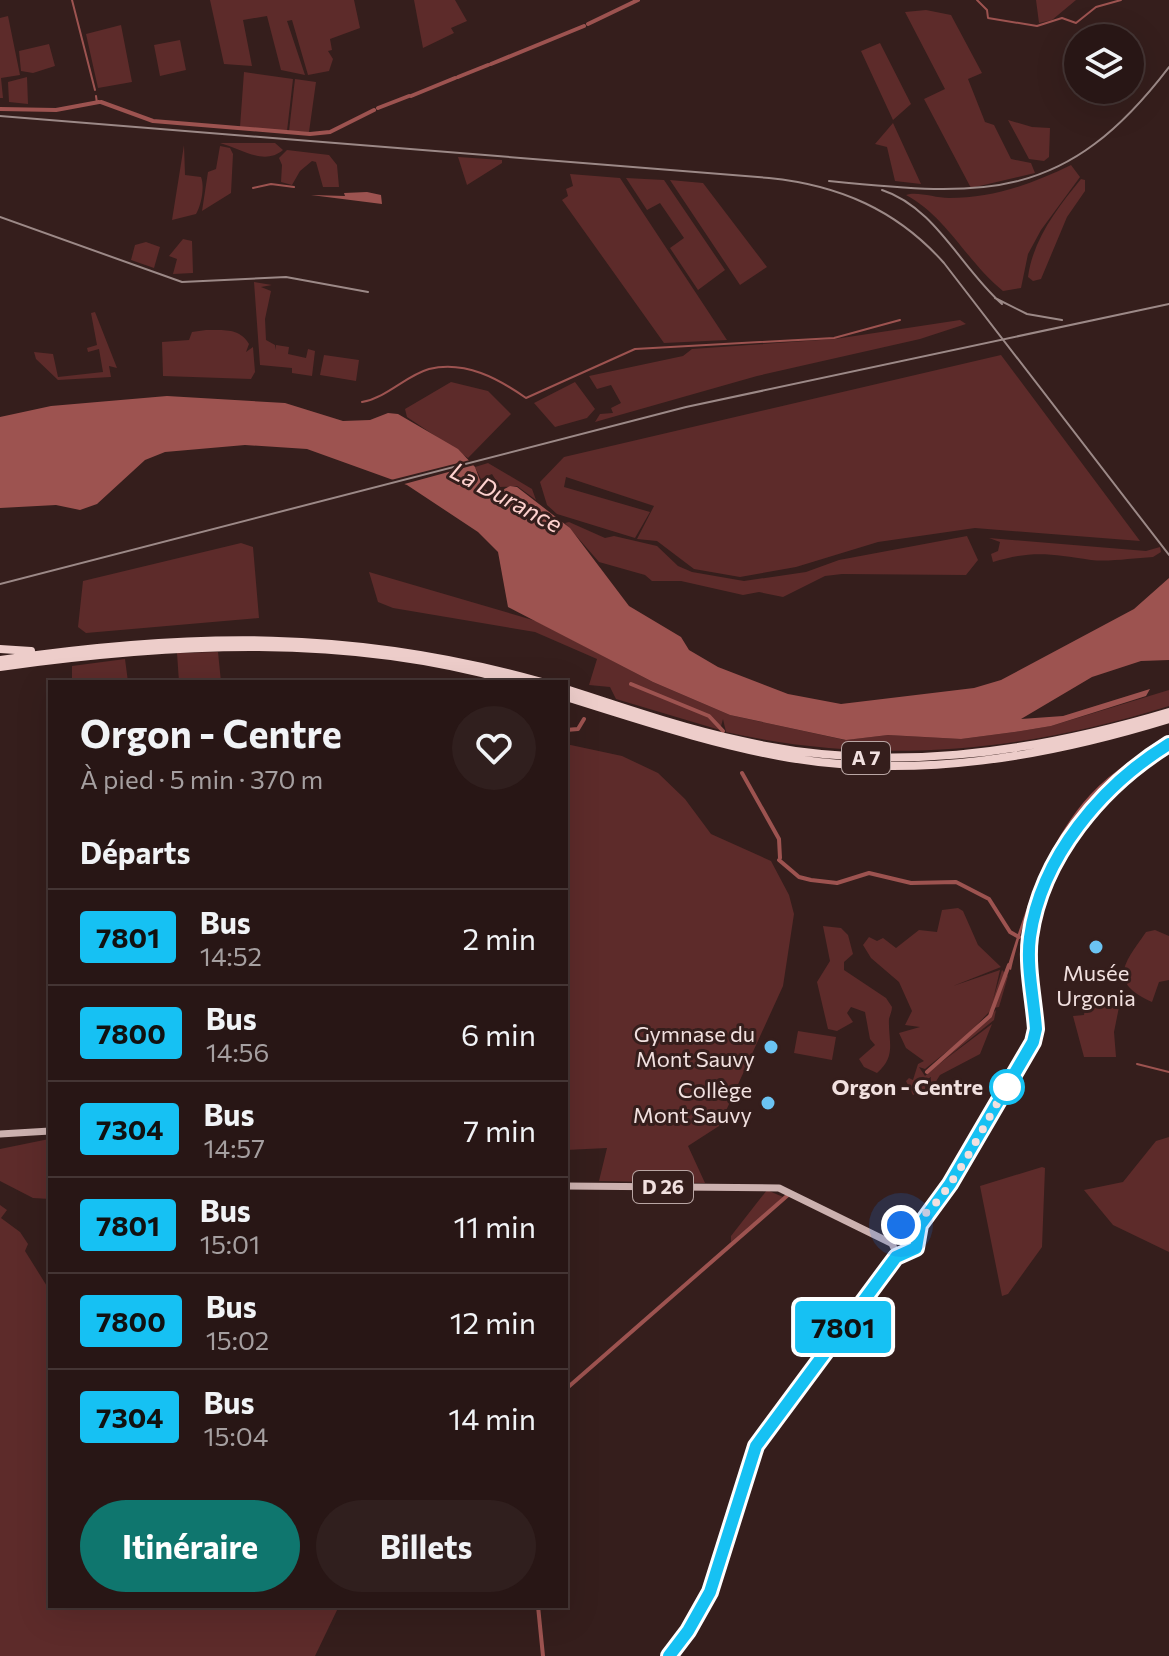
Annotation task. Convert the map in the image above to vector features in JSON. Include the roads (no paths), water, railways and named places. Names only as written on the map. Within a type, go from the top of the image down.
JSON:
[{"type":"highway","points":[[0,649],[92,647],[223,638],[331,641],[447,657],[534,680]]},
{"type":"highway","points":[[0,667],[158,648],[276,646],[387,655],[506,680]]},
{"type":"highway","points":[[0,660],[92,647]]},
{"type":"highway","name":"A 7","points":[[568,690],[743,741],[875,759],[1007,752],[1085,736],[1169,712]]},
{"type":"highway","name":"A 7","points":[[568,698],[741,748],[790,758],[875,766],[942,765],[1012,758],[1090,742],[1169,719]]},
{"type":"main road","points":[[669,1656],[688,1631],[714,1582],[740,1488],[756,1446],[871,1290],[902,1253],[916,1248],[913,1229],[942,1195],[1036,1033],[1030,940],[1046,885],[1094,803],[1139,763],[1169,744]]},
{"type":"main road","points":[[0,1134],[48,1131]]},
{"type":"main road","name":"D 26","points":[[568,1186],[779,1188],[863,1229],[882,1236],[891,1233]]},
{"type":"main road","points":[[871,1290],[892,1246],[891,1233],[897,1227],[913,1229]]},
{"type":"main road","points":[[863,1229],[902,1253]]},
{"type":"water","points":[[344,193],[381,195],[382,204],[311,195],[345,196]]},
{"type":"water","name":"La Durance","points":[[167,396],[285,403],[343,421],[370,420],[388,413],[398,414],[458,449],[475,467],[483,488],[493,495],[510,486],[517,487],[570,528],[629,606],[681,637],[689,650],[718,667],[788,694],[841,704],[974,688],[1001,680],[1134,609],[1169,578],[1169,660],[1141,661],[1092,677],[1021,719],[1063,716],[1150,689],[1146,696],[1051,726],[961,739],[888,735],[846,740],[730,715],[653,682],[508,607],[498,552],[478,532],[407,485],[307,449],[245,445],[165,452],[145,460],[97,504],[80,510],[56,505],[0,508],[0,417],[51,406]]},
{"type":"water","points":[[1169,735],[1169,740],[1095,794],[1066,831],[1032,901],[1011,970],[1007,968],[1040,877],[1075,813],[1108,778]]},
{"type":"waterway","points":[[72,0],[95,90]]},
{"type":"waterway","points":[[588,24],[638,0]]},
{"type":"waterway","points":[[977,0],[987,10],[988,18],[1037,26],[1062,18],[1076,23],[1096,7],[1121,0]]},
{"type":"waterway","points":[[491,64],[584,26]]},
{"type":"waterway","points":[[458,77],[488,65]]},
{"type":"waterway","points":[[411,96],[455,78]]},
{"type":"waterway","points":[[96,96],[97,103]]},
{"type":"waterway","points":[[378,108],[409,96]]},
{"type":"waterway","points":[[0,109],[56,110],[99,102]]},
{"type":"waterway","points":[[101,102],[153,121],[310,134],[330,132],[374,110]]},
{"type":"waterway","points":[[253,188],[271,184],[294,187]]},
{"type":"waterway","points":[[362,402],[380,396],[420,372],[442,367],[481,373],[526,398],[635,349],[834,338],[900,320]]},
{"type":"waterway","points":[[631,684],[709,716],[723,731]]},
{"type":"waterway","points":[[568,730],[578,729],[584,719]]},
{"type":"waterway","points":[[742,773],[779,839],[780,858]]},
{"type":"waterway","points":[[779,860],[799,877],[811,880],[837,883],[869,873],[911,883],[956,882],[989,899],[1010,932],[1019,937]]},
{"type":"waterway","points":[[927,1072],[990,1016],[1009,965]]},
{"type":"waterway","points":[[1137,1064],[1169,1072]]},
{"type":"waterway","points":[[568,1387],[788,1195]]},
{"type":"waterway","points":[[538,1608],[543,1656]]},
{"type":"railway","points":[[829,181],[934,189],[978,188],[1019,181],[1058,167],[1094,144],[1131,111],[1169,67]]},
{"type":"railway","points":[[0,116],[769,178],[795,181],[843,194],[907,228],[944,263],[1169,555]]},
{"type":"railway","points":[[882,190],[901,198],[932,224],[1002,304]]},
{"type":"railway","points":[[0,217],[182,282],[286,277],[368,292]]},
{"type":"railway","points":[[995,298],[1027,314],[1062,320]]},
{"type":"railway","points":[[0,584],[686,407],[1169,304]]},
{"type":"place","name":"Musée Urgonia","points":[[1096,947]]},
{"type":"place","name":"Gymnase du Mont Sauvy","points":[[771,1047]]},
{"type":"place","name":"Orgon - Centre","points":[[1007,1087]]},
{"type":"place","name":"Collège Mont Sauvy","points":[[768,1103]]}]
